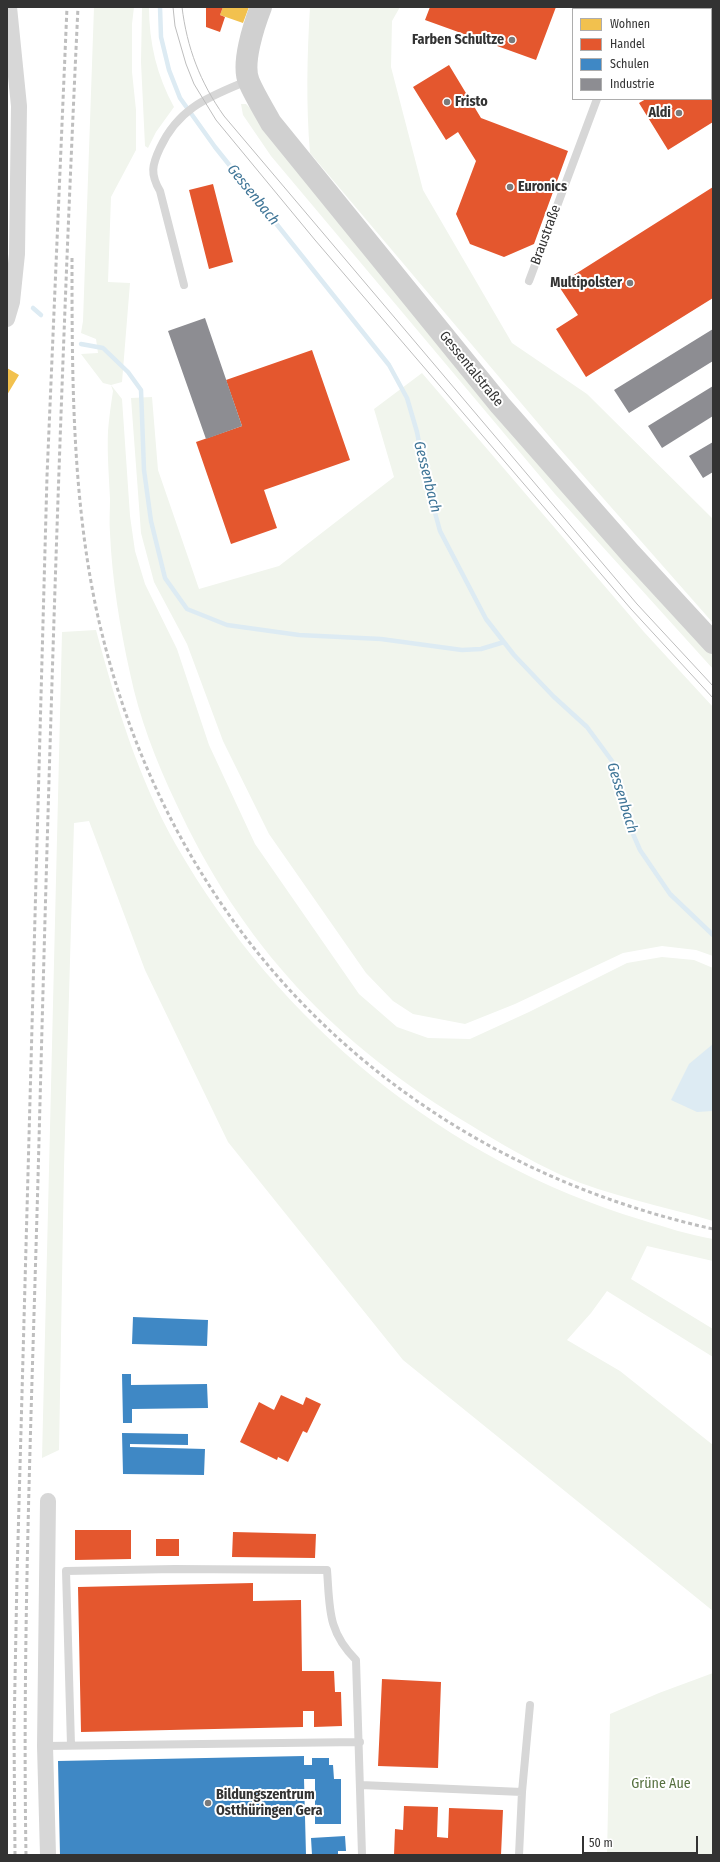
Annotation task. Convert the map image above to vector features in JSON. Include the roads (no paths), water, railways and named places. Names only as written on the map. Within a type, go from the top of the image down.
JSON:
[{"type":"main road","points":[[248,81],[247,57],[253,30],[261,7]]},
{"type":"main road","name":"Gessentalstraße","points":[[248,81],[271,123],[500,405],[631,554],[713,643]]},
{"type":"street","points":[[7,319],[12,302],[12,254],[19,106],[10,7]]},
{"type":"street","points":[[48,1501],[46,1746],[48,1855]]},
{"type":"lane","points":[[184,285],[160,191],[155,181],[153,164],[164,139],[178,119],[198,103],[248,81]]},
{"type":"lane","name":"Braustraße","points":[[529,281],[597,100]]},
{"type":"lane","points":[[71,1745],[66,1571],[176,1569],[327,1570],[331,1617],[336,1633],[344,1647],[356,1660],[360,1742],[362,1855]]},
{"type":"lane","points":[[518,1855],[530,1705]]},
{"type":"lane","points":[[46,1746],[360,1742]]},
{"type":"lane","points":[[361,1786],[522,1792]]},
{"type":"waterway","name":"Gessenbach","points":[[160,7],[161,37],[169,70],[180,98],[215,147],[389,365],[407,398],[417,432],[426,480],[440,531],[486,619],[514,655],[553,696],[587,727],[612,761],[623,811],[640,850],[670,894],[713,935]]},
{"type":"waterway","points":[[33,308],[41,315]]},
{"type":"waterway","points":[[81,344],[103,348],[128,372],[141,390],[144,470],[151,521],[165,578],[187,609],[227,625],[299,635],[381,639],[462,650],[481,649],[504,642]]},
{"type":"tram line","points":[[173,7],[175,26],[186,64],[194,84],[216,120],[315,240],[631,609],[713,698]]},
{"type":"tram line","points":[[182,7],[187,37],[201,77],[224,116],[637,604],[713,686]]},
{"type":"railway","points":[[15,1855],[14,1732],[17,1577],[47,476],[67,7]]},
{"type":"railway","points":[[26,1855],[26,1676],[31,1408],[56,573],[78,7]]},
{"type":"railway","points":[[72,258],[73,393],[78,483],[89,573],[98,617],[132,731],[180,836],[241,931],[314,1015],[398,1087],[493,1148],[599,1195],[713,1229]]},
{"type":"place","name":"Farben Schultze","points":[[512,40]]},
{"type":"place","name":"Fristo","points":[[447,102]]},
{"type":"place","name":"Aldi","points":[[679,113]]},
{"type":"place","name":"Euronics","points":[[510,187]]},
{"type":"place","name":"Multipolster","points":[[630,283]]},
{"type":"place","name":"Bildungszentrum Ostthüringen Gera","points":[[208,1803]]},
{"type":"park label","name":"Grüne Aue","points":[[661,1784]]}]
